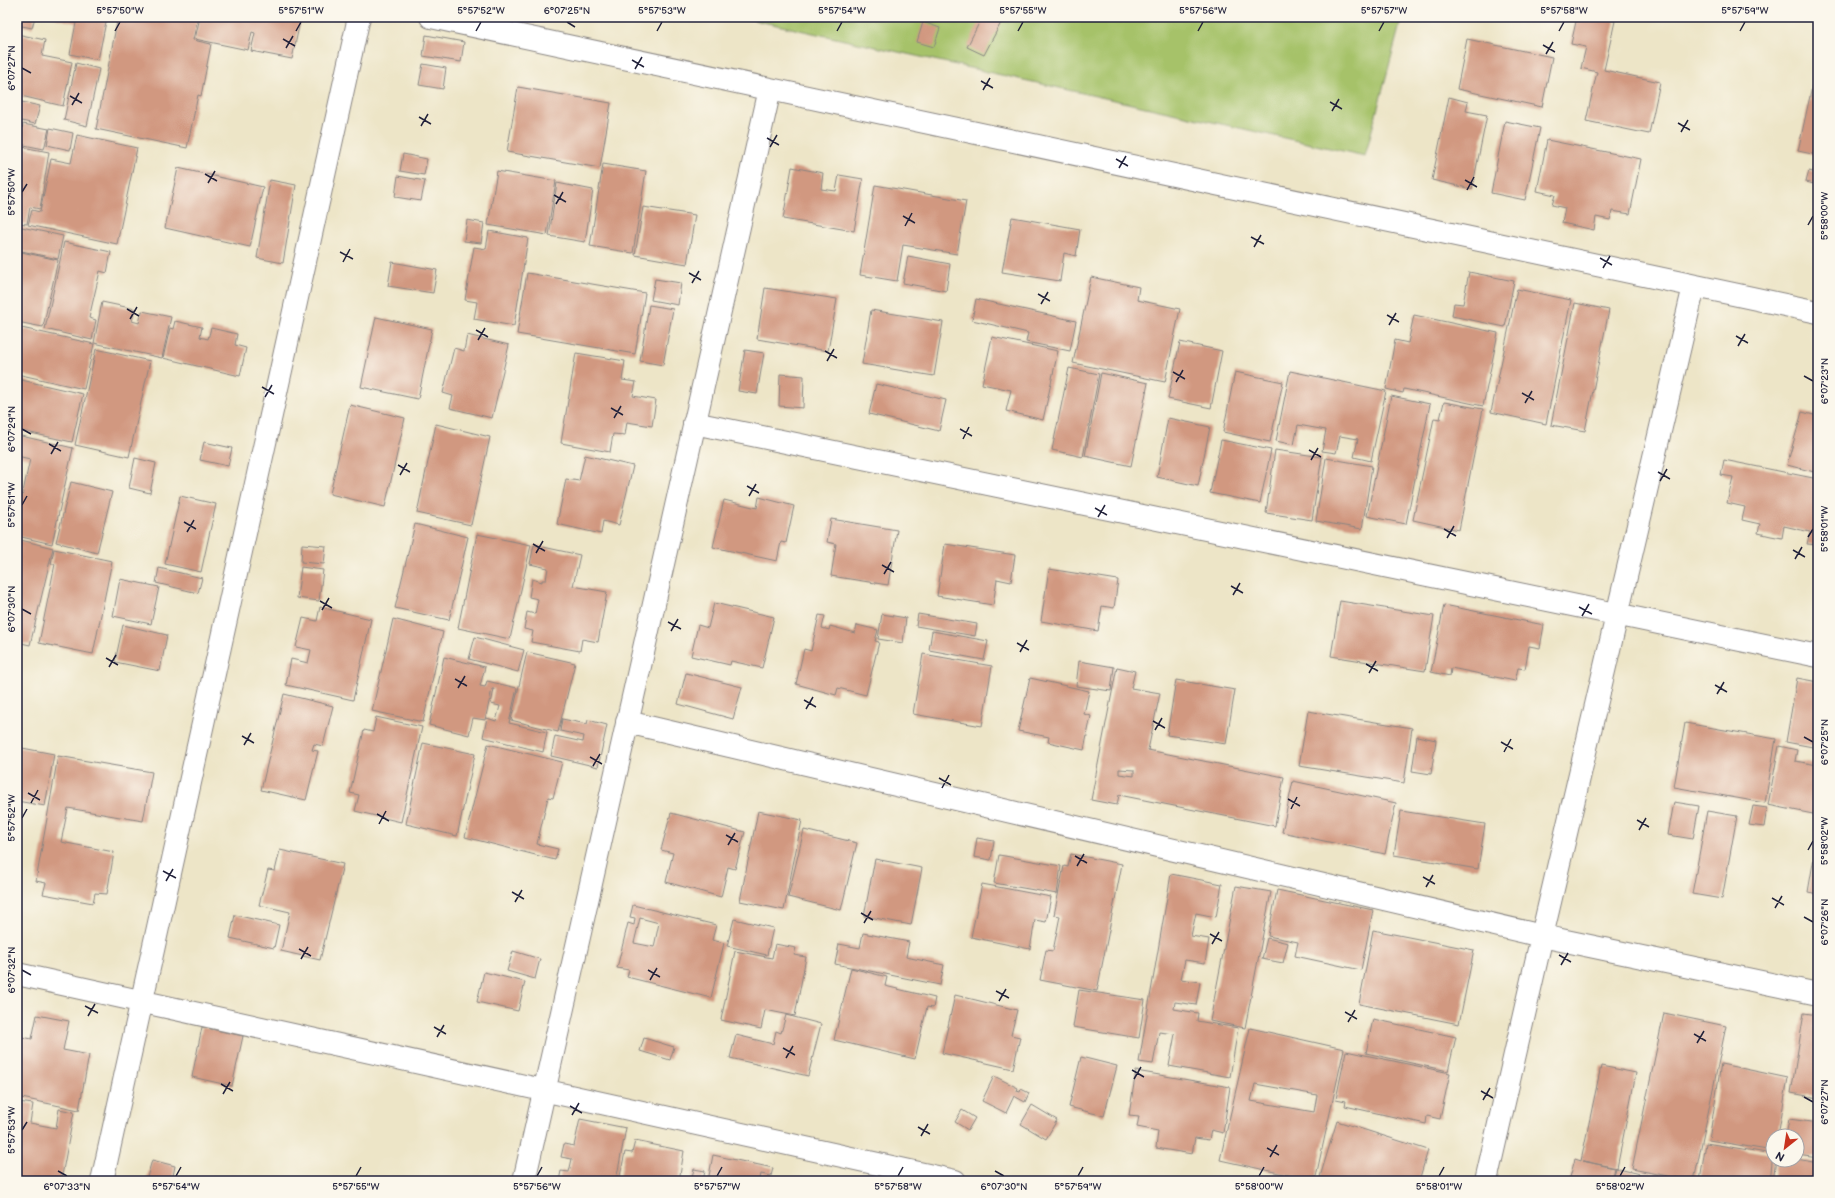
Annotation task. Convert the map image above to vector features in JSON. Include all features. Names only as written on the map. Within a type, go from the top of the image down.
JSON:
[{"type":"street","points":[[102,1181],[359,17]]},
{"type":"street","points":[[431,17],[1818,312]]},
{"type":"street","points":[[524,1181],[770,89]]},
{"type":"street","points":[[1486,1181],[1694,286]]},
{"type":"street","points":[[694,423],[1818,656]]},
{"type":"street","points":[[627,722],[1542,936],[1818,994]]},
{"type":"street","points":[[17,974],[545,1090],[895,1174],[955,1181]]},
{"type":"green space","points":[[741,17],[1402,17],[1365,156]]},
{"type":"building","points":[[17,17],[35,17],[32,28],[17,25]]},
{"type":"building","points":[[51,17],[107,17],[98,60],[70,54],[76,23]]},
{"type":"building","points":[[118,17],[198,17],[193,40],[211,44],[201,96],[198,95],[187,148],[96,129]]},
{"type":"building","points":[[200,17],[301,17],[292,59],[251,51],[255,33],[252,32],[248,50],[195,39]]},
{"type":"building","points":[[982,17],[1004,17],[984,55],[967,47]]},
{"type":"building","points":[[1577,17],[1595,17],[1615,21],[1604,70],[1660,82],[1649,134],[1586,121],[1597,72],[1581,68],[1586,47],[1571,44]]},
{"type":"building","points":[[923,22],[940,28],[934,47],[917,42]]},
{"type":"building","points":[[17,34],[45,40],[42,56],[72,62],[63,106],[17,95]]},
{"type":"building","points":[[426,35],[464,42],[461,62],[423,56]]},
{"type":"building","points":[[1467,39],[1552,57],[1542,107],[1457,89]]},
{"type":"building","points":[[76,63],[99,69],[87,126],[64,120]]},
{"type":"building","points":[[423,64],[446,68],[443,89],[419,85]]},
{"type":"building","points":[[1817,64],[1818,185],[1806,182],[1809,171],[1813,172],[1817,155],[1798,151]]},
{"type":"building","points":[[518,87],[611,103],[600,168],[507,152]]},
{"type":"building","points":[[1449,97],[1468,102],[1466,111],[1487,115],[1472,189],[1432,180]]},
{"type":"building","points":[[17,101],[40,106],[35,124],[17,120]]},
{"type":"building","points":[[1505,121],[1540,128],[1525,200],[1491,193]]},
{"type":"building","points":[[17,122],[21,123],[18,141],[17,141]]},
{"type":"building","points":[[23,124],[49,129],[44,149],[19,144]]},
{"type":"building","points":[[50,128],[73,133],[70,150],[47,145]]},
{"type":"building","points":[[77,135],[137,148],[117,244],[28,225],[32,210],[40,212],[51,159],[71,163]]},
{"type":"building","points":[[1547,140],[1641,159],[1630,214],[1612,211],[1610,220],[1596,217],[1594,230],[1562,223],[1565,208],[1552,205],[1555,195],[1537,191]]},
{"type":"building","points":[[17,146],[49,152],[40,209],[30,207],[27,224],[17,223]]},
{"type":"building","points":[[403,154],[427,159],[424,175],[400,171]]},
{"type":"building","points":[[603,164],[646,171],[633,253],[590,246]]},
{"type":"building","points":[[792,167],[823,173],[821,189],[836,191],[839,175],[863,179],[854,231],[783,219]]},
{"type":"building","points":[[178,168],[263,187],[250,247],[165,228]]},
{"type":"building","points":[[497,171],[556,181],[547,235],[488,225]]},
{"type":"building","points":[[398,176],[425,181],[421,201],[395,197]]},
{"type":"building","points":[[270,180],[296,185],[283,263],[257,258]]},
{"type":"building","points":[[557,183],[593,190],[585,242],[549,236]]},
{"type":"building","points":[[875,185],[966,201],[957,254],[903,245],[897,281],[860,275]]},
{"type":"building","points":[[643,207],[695,215],[687,264],[635,255]]},
{"type":"building","points":[[1012,217],[1080,229],[1076,256],[1064,253],[1060,281],[1002,272]]},
{"type":"building","points":[[467,220],[484,223],[481,243],[464,241]]},
{"type":"building","points":[[17,226],[63,236],[58,259],[17,250]]},
{"type":"building","points":[[489,231],[528,238],[514,326],[474,319],[477,302],[465,300],[474,247],[486,249]]},
{"type":"building","points":[[64,242],[111,252],[107,273],[100,271],[89,318],[96,320],[92,340],[45,329]]},
{"type":"building","points":[[17,251],[58,260],[43,327],[17,322]]},
{"type":"building","points":[[908,256],[950,264],[946,291],[903,283]]},
{"type":"building","points":[[392,262],[437,270],[433,293],[388,286]]},
{"type":"building","points":[[1469,272],[1514,281],[1505,327],[1452,316],[1454,303],[1463,304]]},
{"type":"building","points":[[527,273],[645,293],[635,354],[517,334]]},
{"type":"building","points":[[1091,277],[1139,287],[1137,300],[1180,309],[1165,382],[1073,363]]},
{"type":"building","points":[[655,279],[681,283],[678,305],[651,300]]},
{"type":"building","points":[[765,288],[837,299],[828,351],[757,339]]},
{"type":"building","points":[[1517,289],[1571,300],[1546,424],[1491,412]]},
{"type":"building","points":[[976,299],[1076,321],[1070,351],[1026,342],[1028,333],[972,320]]},
{"type":"building","points":[[102,302],[135,309],[132,321],[139,323],[142,311],[171,317],[162,358],[94,343]]},
{"type":"building","points":[[1575,303],[1609,310],[1585,431],[1551,425]]},
{"type":"building","points":[[649,305],[673,309],[663,365],[640,361]]},
{"type":"building","points":[[871,310],[943,322],[934,376],[862,364]]},
{"type":"building","points":[[1414,315],[1498,333],[1483,406],[1404,389],[1403,393],[1386,389],[1395,340],[1408,343]]},
{"type":"building","points":[[376,317],[432,329],[418,399],[361,387]]},
{"type":"building","points":[[175,321],[202,327],[200,337],[208,339],[211,328],[237,334],[235,345],[246,348],[240,376],[163,358],[170,328],[173,329]]},
{"type":"building","points":[[17,327],[94,344],[84,389],[17,374]]},
{"type":"building","points":[[467,335],[509,345],[492,418],[450,408],[453,396],[443,393],[454,348],[464,351]]},
{"type":"building","points":[[992,337],[1058,351],[1043,420],[1006,411],[1011,390],[982,384]]},
{"type":"building","points":[[1180,342],[1222,351],[1211,408],[1168,399]]},
{"type":"building","points":[[96,349],[150,361],[129,457],[75,445]]},
{"type":"building","points":[[745,350],[764,353],[757,394],[738,391]]},
{"type":"building","points":[[576,353],[625,361],[622,380],[636,382],[633,396],[656,400],[652,426],[627,422],[625,435],[613,434],[610,452],[561,443]]},
{"type":"building","points":[[1069,368],[1099,374],[1083,457],[1052,450]]},
{"type":"building","points":[[1290,371],[1386,391],[1371,461],[1354,457],[1358,439],[1340,436],[1336,453],[1322,451],[1326,430],[1298,425],[1294,445],[1276,441]]},
{"type":"building","points":[[1235,372],[1283,382],[1270,442],[1223,432]]},
{"type":"building","points":[[1101,373],[1148,383],[1131,466],[1085,456]]},
{"type":"building","points":[[780,374],[804,376],[803,408],[779,406]]},
{"type":"building","points":[[17,379],[83,394],[72,442],[17,430]]},
{"type":"building","points":[[876,384],[946,400],[939,431],[869,414]]},
{"type":"building","points":[[1391,396],[1430,404],[1406,524],[1367,516]]},
{"type":"building","points":[[1444,402],[1483,409],[1459,530],[1413,520],[1434,418],[1440,419]]},
{"type":"building","points":[[350,405],[405,418],[385,507],[330,494]]},
{"type":"building","points":[[1802,412],[1818,416],[1818,473],[1787,465]]},
{"type":"building","points":[[1168,418],[1210,427],[1198,486],[1157,477]]},
{"type":"building","points":[[436,424],[490,437],[471,525],[417,513]]},
{"type":"building","points":[[17,435],[73,448],[52,544],[17,536],[17,520],[30,459],[17,456]]},
{"type":"building","points":[[1221,440],[1271,450],[1260,503],[1210,493]]},
{"type":"building","points":[[204,442],[232,448],[228,466],[200,460]]},
{"type":"building","points":[[1275,450],[1322,457],[1312,520],[1266,513]]},
{"type":"building","points":[[585,455],[633,466],[619,525],[603,521],[601,534],[557,524],[566,479],[579,481]]},
{"type":"building","points":[[135,458],[156,463],[150,493],[129,488]]},
{"type":"building","points":[[1326,458],[1372,466],[1362,529],[1316,521]]},
{"type":"building","points":[[1724,460],[1818,479],[1818,545],[1807,544],[1810,532],[1784,526],[1782,538],[1758,533],[1760,524],[1742,520],[1745,507],[1727,503],[1733,477],[1721,475]]},
{"type":"building","points":[[71,482],[112,492],[97,553],[56,542]]},
{"type":"building","points":[[180,496],[216,504],[201,572],[165,564]]},
{"type":"building","points":[[759,497],[794,506],[786,543],[781,542],[777,561],[713,547],[724,500],[757,508]]},
{"type":"building","points":[[831,519],[897,530],[888,585],[831,576],[836,544],[827,542]]},
{"type":"building","points":[[415,524],[468,537],[449,620],[395,608]]},
{"type":"building","points":[[477,534],[531,545],[510,639],[458,628]]},
{"type":"building","points":[[17,539],[53,548],[30,645],[17,642]]},
{"type":"building","points":[[302,544],[326,546],[324,564],[301,562]]},
{"type":"building","points":[[945,544],[1015,555],[1011,582],[997,579],[993,605],[937,596]]},
{"type":"building","points":[[534,545],[580,555],[573,586],[607,592],[598,642],[582,639],[580,651],[531,642],[533,631],[524,629],[527,612],[535,614],[538,599],[529,597],[532,579],[542,582],[542,580],[546,580],[548,568],[530,564]]},
{"type":"building","points":[[54,549],[112,561],[93,654],[39,643],[55,564],[51,564]]},
{"type":"building","points":[[301,567],[323,570],[319,601],[297,598]]},
{"type":"building","points":[[159,568],[202,578],[198,593],[156,583]]},
{"type":"building","points":[[1049,569],[1118,580],[1114,608],[1102,606],[1098,631],[1041,621]]},
{"type":"building","points":[[120,579],[159,587],[151,624],[113,616]]},
{"type":"building","points":[[1340,601],[1434,616],[1425,671],[1331,656]]},
{"type":"building","points":[[714,603],[774,617],[762,668],[731,661],[730,665],[691,656],[698,625],[708,628]]},
{"type":"building","points":[[1444,605],[1544,625],[1540,648],[1529,646],[1525,669],[1518,668],[1515,681],[1451,668],[1450,676],[1431,672]]},
{"type":"building","points":[[320,607],[371,619],[353,700],[286,685],[291,659],[308,663],[311,650],[296,647],[303,618],[317,621]]},
{"type":"building","points":[[882,614],[906,618],[903,643],[878,639]]},
{"type":"building","points":[[918,614],[977,624],[975,636],[916,626]]},
{"type":"building","points":[[819,615],[825,616],[822,628],[829,630],[830,626],[855,633],[857,625],[878,630],[875,641],[879,642],[866,695],[838,688],[836,695],[796,684],[804,649],[811,651]]},
{"type":"building","points":[[393,619],[443,632],[423,722],[372,711]]},
{"type":"building","points":[[123,625],[167,635],[160,671],[115,662]]},
{"type":"building","points":[[932,631],[988,641],[984,660],[929,650]]},
{"type":"building","points":[[475,637],[524,650],[518,672],[469,659]]},
{"type":"building","points":[[527,652],[575,663],[558,732],[511,720]]},
{"type":"building","points":[[923,654],[992,666],[982,726],[913,714]]},
{"type":"building","points":[[444,657],[485,667],[480,686],[485,687],[487,681],[517,688],[509,723],[547,732],[543,752],[483,737],[487,718],[496,721],[500,706],[491,704],[494,689],[492,689],[485,720],[473,718],[469,735],[429,725]]},
{"type":"building","points":[[1079,661],[1114,667],[1111,691],[1076,686]]},
{"type":"building","points":[[1117,667],[1135,671],[1131,688],[1160,693],[1148,750],[1284,777],[1275,826],[1119,795],[1117,805],[1091,800]],"holes":[[[1119,769],[1134,770],[1134,776],[1119,774]]]},
{"type":"building","points":[[686,673],[742,687],[733,719],[678,704]]},
{"type":"building","points":[[1030,678],[1089,691],[1084,714],[1091,716],[1084,750],[1048,742],[1049,737],[1018,731]]},
{"type":"building","points":[[1797,678],[1818,682],[1818,748],[1786,742]]},
{"type":"building","points":[[1176,680],[1235,690],[1226,744],[1167,735]]},
{"type":"building","points":[[284,694],[333,706],[323,746],[314,744],[312,750],[318,751],[306,800],[261,790]]},
{"type":"building","points":[[1308,711],[1412,728],[1404,783],[1299,766]]},
{"type":"building","points":[[376,717],[422,727],[401,822],[355,811],[359,795],[350,793],[364,730],[373,732]]},
{"type":"building","points":[[562,719],[587,724],[588,720],[607,725],[598,767],[551,756],[555,736],[583,742],[584,736],[560,731]]},
{"type":"building","points":[[1685,723],[1776,739],[1765,803],[1674,787]]},
{"type":"building","points":[[1417,736],[1436,740],[1431,774],[1412,771]]},
{"type":"building","points":[[423,743],[475,754],[457,836],[406,824]]},
{"type":"building","points":[[488,744],[562,762],[553,798],[548,797],[537,844],[558,849],[555,860],[465,837]]},
{"type":"building","points":[[1779,746],[1797,750],[1795,761],[1818,765],[1818,815],[1768,805]]},
{"type":"building","points":[[17,747],[54,754],[45,806],[17,801]]},
{"type":"building","points":[[58,756],[152,772],[143,821],[68,808],[61,842],[114,852],[107,894],[95,893],[93,903],[43,894],[46,883],[36,881]]},
{"type":"building","points":[[1293,781],[1396,803],[1385,854],[1282,832]]},
{"type":"building","points":[[1674,802],[1699,806],[1693,839],[1668,835]]},
{"type":"building","points":[[1753,806],[1767,808],[1764,827],[1749,825]]},
{"type":"building","points":[[758,811],[802,820],[784,910],[740,901]]},
{"type":"building","points":[[1401,811],[1485,824],[1478,869],[1394,855]]},
{"type":"building","points":[[1707,811],[1737,816],[1722,899],[1692,894]]},
{"type":"building","points":[[671,813],[745,832],[735,869],[728,867],[721,897],[666,882],[673,853],[661,850]]},
{"type":"building","points":[[804,830],[857,843],[841,910],[788,897]]},
{"type":"building","points":[[977,838],[994,841],[991,860],[974,857]]},
{"type":"building","points":[[1818,840],[1818,894],[1808,892]]},
{"type":"building","points":[[280,850],[343,864],[320,960],[281,951],[290,912],[259,905],[268,870],[275,871]]},
{"type":"building","points":[[1071,854],[1122,864],[1097,991],[1040,980],[1046,950],[1053,951],[1060,916],[1054,915],[1064,866],[1068,867]]},
{"type":"building","points":[[999,855],[1061,866],[1057,894],[994,883]]},
{"type":"building","points":[[875,859],[922,868],[911,925],[864,916]]},
{"type":"building","points":[[1171,874],[1222,884],[1216,917],[1196,913],[1191,936],[1209,939],[1205,963],[1185,960],[1181,979],[1200,982],[1196,1005],[1175,1002],[1174,1009],[1198,1013],[1197,1021],[1238,1028],[1230,1077],[1169,1066],[1175,1034],[1159,1032],[1153,1064],[1139,1062]]},
{"type":"building","points":[[982,884],[1051,897],[1046,922],[1035,920],[1030,949],[971,937]]},
{"type":"building","points":[[1236,886],[1271,892],[1245,1028],[1210,1021]]},
{"type":"building","points":[[1277,890],[1373,910],[1361,970],[1295,956],[1298,942],[1268,936]]},
{"type":"building","points":[[633,905],[716,925],[712,940],[724,943],[711,998],[627,977],[629,970],[617,968],[628,923],[634,925],[635,918],[630,917]],"holes":[[[640,918],[659,923],[654,947],[634,943]]]},
{"type":"building","points":[[235,915],[279,925],[274,948],[230,938]]},
{"type":"building","points":[[734,919],[773,928],[767,955],[727,946]]},
{"type":"building","points":[[1373,930],[1474,950],[1459,1024],[1359,1004]]},
{"type":"building","points":[[863,933],[909,942],[906,957],[944,965],[940,985],[835,964],[839,944],[860,948]]},
{"type":"building","points":[[1267,938],[1288,943],[1283,963],[1262,959]]},
{"type":"building","points":[[775,944],[796,948],[794,955],[806,957],[795,1016],[765,1010],[761,1029],[721,1020],[735,951],[772,958]]},
{"type":"building","points":[[513,951],[540,959],[535,979],[507,971]]},
{"type":"building","points":[[851,968],[887,977],[885,986],[935,998],[933,1008],[927,1007],[915,1059],[834,1040]]},
{"type":"building","points":[[484,972],[525,982],[518,1011],[477,1002]]},
{"type":"building","points":[[1079,990],[1145,1000],[1139,1038],[1073,1027]]},
{"type":"building","points":[[955,995],[1017,1010],[1011,1035],[1020,1037],[1013,1069],[942,1053]]},
{"type":"building","points":[[1664,1013],[1726,1026],[1694,1181],[1632,1169]]},
{"type":"building","points":[[1804,1013],[1818,1015],[1818,1098],[1791,1093]]},
{"type":"building","points":[[37,1015],[69,1021],[63,1050],[89,1055],[79,1110],[17,1097],[17,1036],[32,1039]]},
{"type":"building","points":[[786,1015],[821,1024],[808,1076],[730,1058],[736,1035],[773,1044],[776,1031],[781,1033]]},
{"type":"building","points":[[1373,1019],[1456,1037],[1448,1071],[1366,1053]]},
{"type":"building","points":[[202,1027],[243,1036],[232,1086],[192,1077]]},
{"type":"building","points":[[1250,1028],[1344,1049],[1315,1181],[1220,1160]],"holes":[[[1255,1084],[1317,1095],[1314,1112],[1251,1101]]]},
{"type":"building","points":[[644,1038],[674,1047],[670,1060],[640,1051]]},
{"type":"building","points":[[1346,1051],[1450,1073],[1440,1119],[1427,1116],[1426,1124],[1345,1106],[1346,1101],[1336,1099]]},
{"type":"building","points":[[1081,1057],[1117,1066],[1104,1116],[1069,1107]]},
{"type":"building","points":[[1721,1064],[1788,1078],[1779,1128],[1765,1128],[1765,1150],[1709,1140]]},
{"type":"building","points":[[1601,1066],[1636,1073],[1617,1168],[1583,1161],[1614,1168],[1611,1181],[1569,1181],[1575,1159],[1581,1161]]},
{"type":"building","points":[[1136,1071],[1230,1087],[1223,1133],[1211,1130],[1209,1140],[1195,1138],[1192,1154],[1156,1148],[1158,1131],[1137,1127],[1139,1116],[1129,1115]]},
{"type":"building","points":[[994,1076],[1018,1088],[1017,1091],[1020,1092],[1021,1089],[1029,1093],[1025,1102],[1014,1096],[1006,1113],[982,1101]]},
{"type":"building","points":[[18,1102],[33,1104],[30,1123],[56,1128],[59,1109],[74,1112],[61,1181],[17,1181]]},
{"type":"building","points":[[1032,1105],[1057,1120],[1046,1139],[1021,1124]]},
{"type":"building","points":[[962,1110],[975,1118],[968,1130],[955,1122]]},
{"type":"building","points":[[580,1119],[626,1128],[616,1181],[559,1181],[561,1171],[569,1172],[572,1159],[561,1157],[564,1144],[574,1146]]},
{"type":"building","points":[[1789,1119],[1818,1123],[1818,1158],[1805,1156],[1805,1128],[1787,1128]]},
{"type":"building","points":[[1337,1121],[1428,1150],[1419,1181],[1334,1181],[1320,1177]]},
{"type":"building","points":[[635,1141],[684,1151],[679,1181],[619,1181],[625,1152],[632,1153]]},
{"type":"building","points":[[1706,1143],[1765,1153],[1765,1168],[1771,1168],[1770,1181],[1700,1181]]},
{"type":"building","points":[[713,1155],[773,1168],[771,1176],[761,1174],[760,1179],[764,1181],[708,1181]]},
{"type":"building","points":[[152,1160],[175,1166],[172,1181],[146,1181]]},
{"type":"building","points":[[1805,1161],[1818,1163],[1818,1181],[1773,1181],[1775,1168],[1805,1168]]},
{"type":"building","points":[[1615,1168],[1663,1180],[1663,1181],[1611,1181]]},
{"type":"building","points":[[694,1169],[705,1171],[703,1181],[691,1181]]}]
